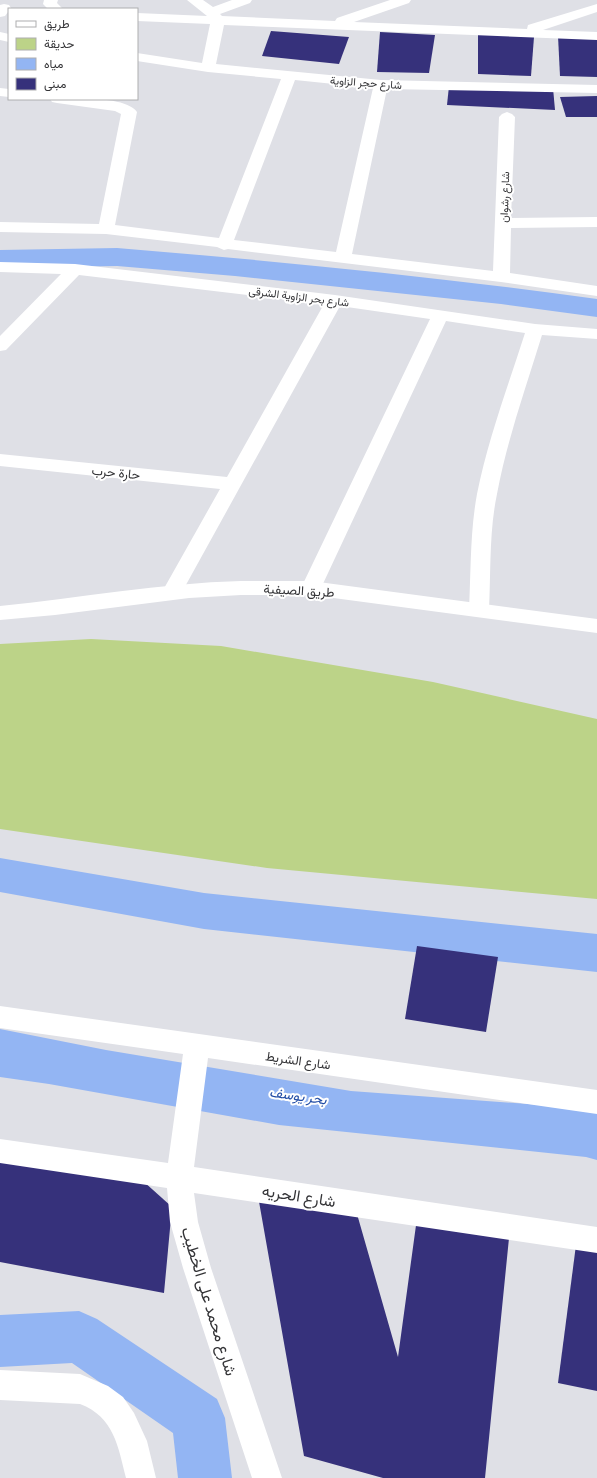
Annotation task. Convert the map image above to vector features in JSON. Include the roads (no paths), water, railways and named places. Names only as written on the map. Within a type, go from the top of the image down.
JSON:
[{"type":"street","points":[[51,0],[50,4],[55,8]]},
{"type":"street","points":[[194,0],[215,17]]},
{"type":"street","points":[[215,17],[245,0]]},
{"type":"street","points":[[329,25],[404,0]]},
{"type":"street","points":[[519,32],[597,8]]},
{"type":"street","points":[[138,17],[215,17],[329,25],[597,36]]},
{"type":"street","points":[[208,68],[215,17]]},
{"type":"street","name":"شارع حجر الزاوية","points":[[138,57],[208,68],[289,77],[381,84],[597,89]]},
{"type":"street","points":[[224,245],[289,77]]},
{"type":"street","points":[[343,259],[381,84]]},
{"type":"street","points":[[65,100],[119,107],[129,112],[106,229]]},
{"type":"street","name":"شارع رشوان","points":[[501,277],[507,117]]},
{"type":"street","points":[[503,223],[597,222]]},
{"type":"street","points":[[0,227],[106,229],[224,245],[501,277],[597,291]]},
{"type":"street","name":"شارع بحر الزاوية الشرقى","points":[[0,267],[76,269],[335,300],[535,329],[597,334]]},
{"type":"street","points":[[0,346],[76,269]]},
{"type":"street","points":[[172,592],[335,300]]},
{"type":"street","points":[[311,588],[440,316]]},
{"type":"street","points":[[479,610],[482,545],[487,495],[535,329]]},
{"type":"street","name":"حارة حرب","points":[[0,460],[232,484]]},
{"type":"street","name":"طريق الصيفية","points":[[0,613],[64,607],[118,598],[218,588],[311,588],[597,626]]},
{"type":"street","name":"شارع الشريط","points":[[0,1017],[196,1053],[597,1102]]},
{"type":"street","name":"شارع محمد على الخطيب","points":[[196,1053],[179,1177],[184,1222],[197,1268],[267,1478]]},
{"type":"street","name":"شارع الحريه","points":[[0,1151],[597,1240]]},
{"type":"street","points":[[0,1385],[80,1389],[98,1396],[113,1408],[124,1423],[132,1440],[141,1478]]},
{"type":"water","name":"بحر يوسف","points":[[0,1029],[106,1050],[351,1091],[597,1109],[597,1160],[586,1157],[279,1125],[49,1084],[0,1077]]},
{"type":"waterway","points":[[0,259],[117,257],[235,267],[501,295],[597,308]]},
{"type":"waterway","points":[[0,875],[204,911],[597,953]]},
{"type":"waterway","points":[[0,1341],[79,1337],[198,1418],[205,1478]]}]
